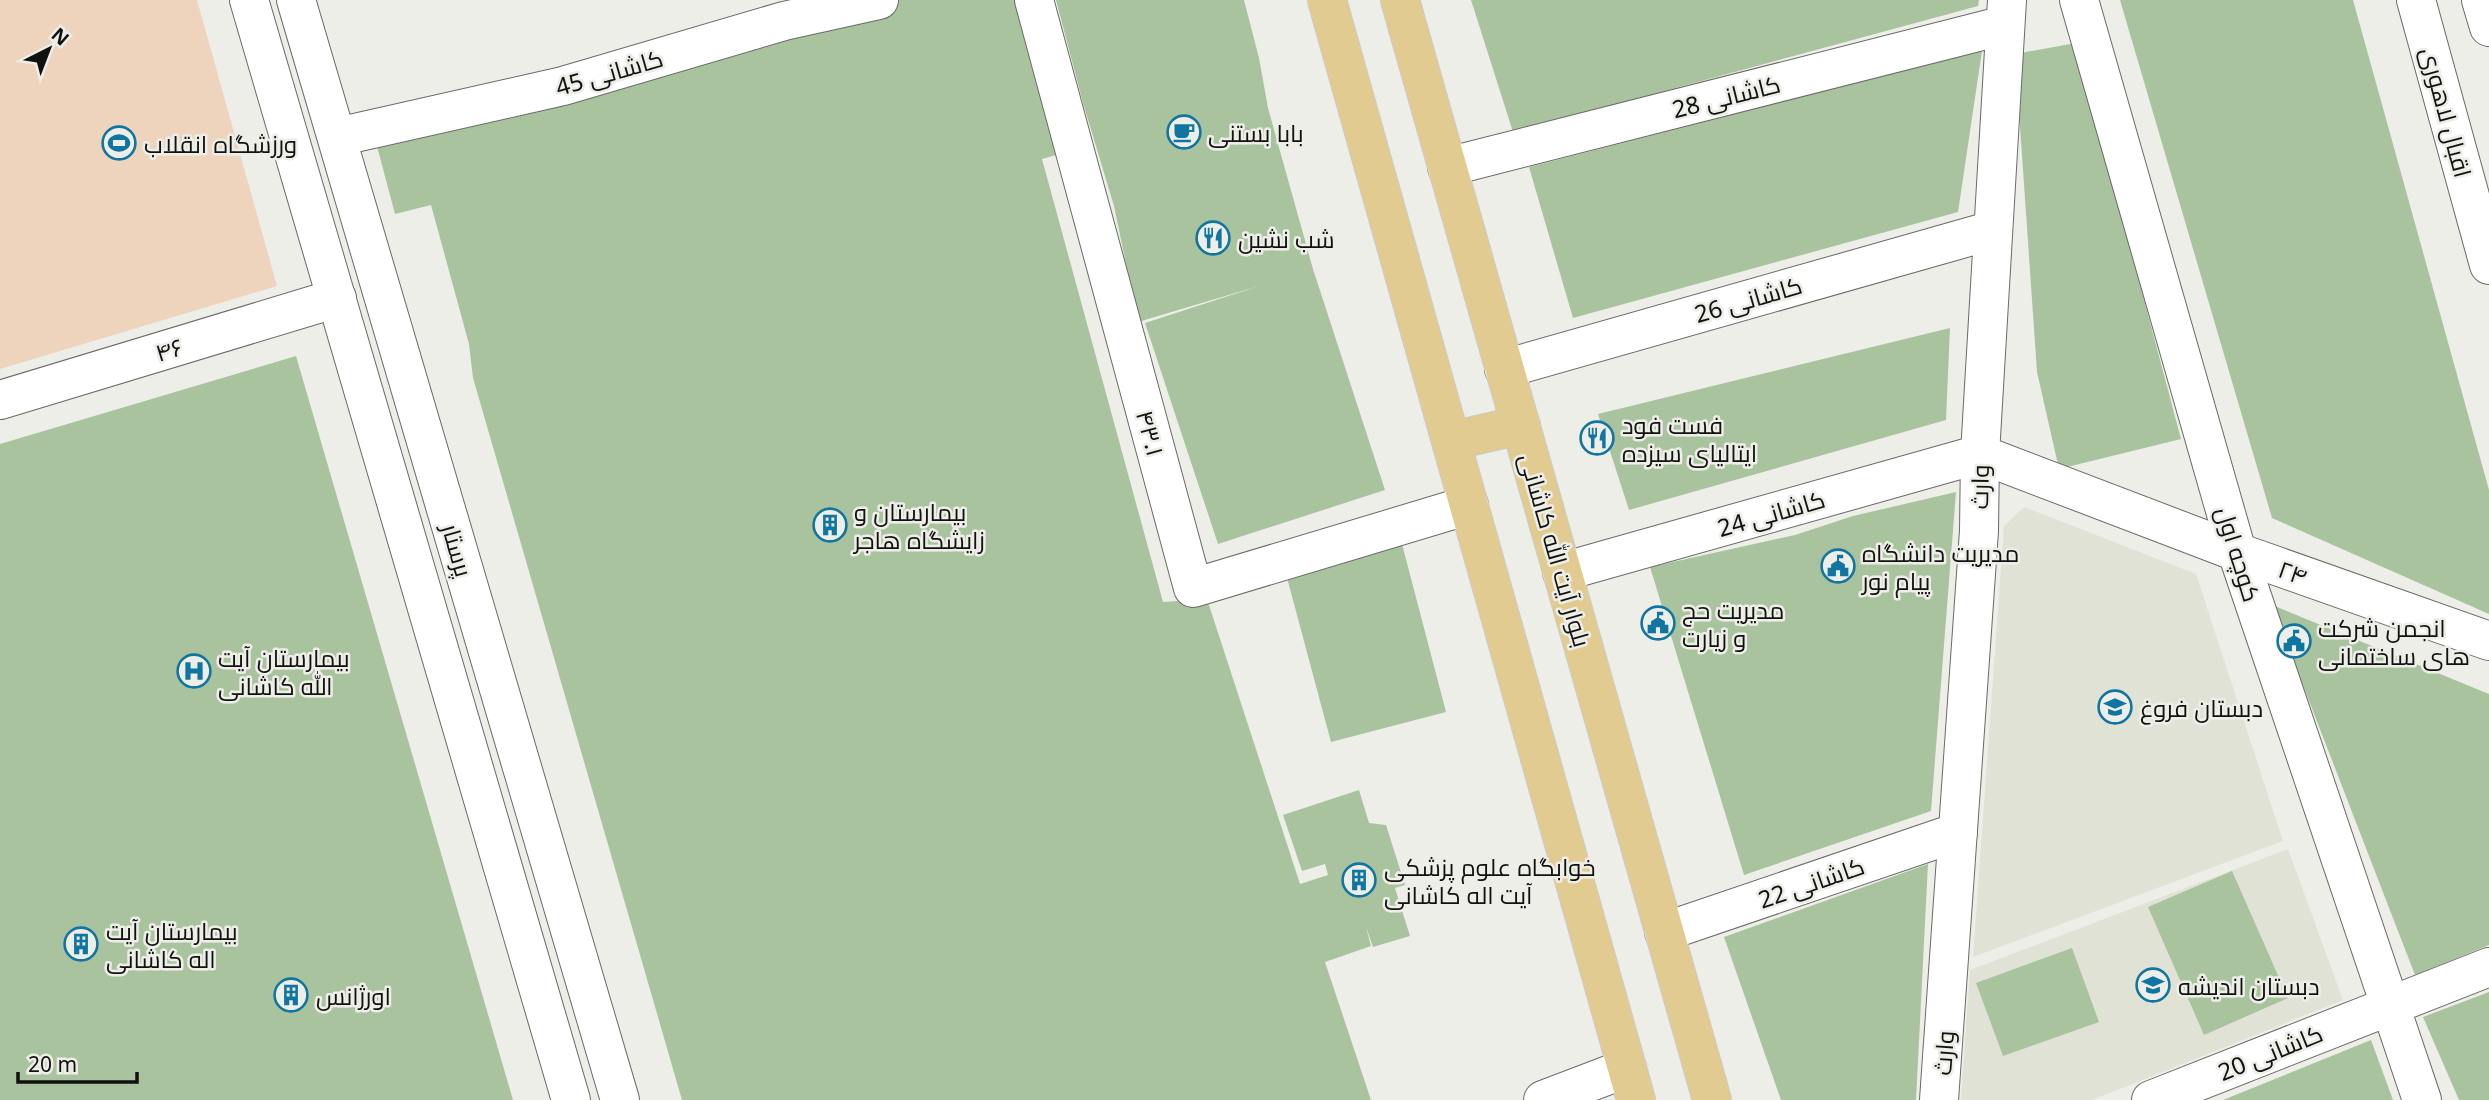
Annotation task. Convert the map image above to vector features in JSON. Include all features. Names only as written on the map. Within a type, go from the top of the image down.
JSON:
[{"type":"main road","points":[[1327,0],[1631,1084]]},
{"type":"main road","name":"بلوار آیت الله کاشانی","points":[[1400,0],[1712,1100]]},
{"type":"main road","points":[[1451,441],[1521,425]]},
{"type":"street","name":"پرستار","points":[[249,0],[571,1100]]},
{"type":"street","name":"پرستار","points":[[296,0],[620,1100]]},
{"type":"street","name":"کاشانی 45","points":[[337,137],[563,86],[781,11],[879,0]]},
{"type":"street","name":"۴۳.۱","points":[[1034,0],[1193,588],[1469,505]]},
{"type":"street","name":"کوچه اول","points":[[2080,0],[2236,552],[2422,1100]]},
{"type":"street","name":"اقبال لاهوری","points":[[2416,0],[2489,265]]},
{"type":"street","points":[[2481,0],[2489,27]]},
{"type":"street","name":"کاشانی 28","points":[[1447,167],[2006,12]]},
{"type":"street","name":"وارث","points":[[1939,1100],[1979,531],[1980,454],[2006,12]]},
{"type":"street","name":"کاشانی 26","points":[[1504,369],[1993,230]]},
{"type":"street","name":"۴۶","points":[[0,400],[338,298]]},
{"type":"street","name":"۲۴","points":[[1980,454],[2236,552],[2489,641]]},
{"type":"street","name":"کاشانی 24","points":[[1562,572],[1980,454]]},
{"type":"street","name":"کاشانی 22","points":[[1664,932],[1958,832]]},
{"type":"street","name":"کاشانی 20","points":[[2151,1100],[2489,967]]},
{"type":"street","points":[[1543,1100],[1631,1084]]},
{"type":"shaded area","name":"ورزشگاه انقلاب","points":[[0,0],[197,0],[277,286],[0,369]]},
{"type":"shaded area","name":"دبستان فروغ","points":[[2024,507],[2196,574],[2283,841],[1973,957],[2004,526]]},
{"type":"shaded area","name":"دبستان اندیشه","points":[[2288,849],[2343,1000],[2092,1100],[1961,1100],[1970,970]]},
{"type":"building","name":"بیمارستان و زایشگاه هاجر","points":[[897,0],[1016,0],[1060,154],[1042,159],[1163,602],[1207,599],[1300,884],[1328,875],[1325,864],[1302,871],[1283,815],[1359,790],[1369,823],[1386,825],[1405,885],[1395,888],[1410,936],[1373,947],[1366,927],[1371,946],[1325,962],[1371,1100],[682,1100],[473,378],[469,344],[431,205],[395,214],[374,135]]},
{"type":"building","points":[[1056,0],[1244,0],[1268,108],[1313,269],[1385,490],[1218,544],[1145,323],[1259,286],[1138,322],[1114,206]]},
{"type":"building","points":[[1471,0],[1979,0],[1978,6],[1513,132]]},
{"type":"building","points":[[2120,0],[2353,0],[2489,490],[2489,614],[2272,518]]},
{"type":"building","points":[[2076,43],[2181,439],[2059,469],[2037,372],[2015,54]]},
{"type":"building","points":[[1982,51],[1958,212],[1573,318],[1529,167]]},
{"type":"building","points":[[1950,328],[1946,420],[1629,510],[1598,414]]},
{"type":"building","name":"بیمارستان آیت الله کاشانی","points":[[296,356],[513,1100],[0,1100],[0,444]]},
{"type":"building","points":[[1956,492],[1931,811],[1744,875],[1650,567],[1795,535],[1853,516]]},
{"type":"building","points":[[1402,544],[1446,712],[1331,742],[1286,574]]},
{"type":"building","points":[[2272,605],[2489,694],[2489,945],[2415,975]]},
{"type":"building","points":[[1928,864],[1916,1100],[1781,1100],[1724,937]]},
{"type":"building","points":[[2232,871],[2288,998],[2204,1035],[2148,907]]},
{"type":"building","points":[[2072,948],[2099,1022],[2003,1056],[1976,983]]},
{"type":"building","points":[[2489,992],[2489,1100],[2459,1100],[2423,1017]]},
{"type":"building","points":[[2371,1040],[2393,1100],[2223,1100]]},
{"type":"place","name":"بابا بستنی","points":[[1184,132]]},
{"type":"place","name":"ورزشگاه انقلاب","points":[[119,143]]},
{"type":"place","name":"شب نشین","points":[[1213,238]]},
{"type":"place","name":"فست فود ایتالیای سیزده","points":[[1597,438]]},
{"type":"place","name":"بیمارستان و زایشگاه هاجر","points":[[830,525]]},
{"type":"place","name":"مدیریت دانشگاه پیام نور","points":[[1838,566]]},
{"type":"place","name":"مدیریت حج و زیارت","points":[[1658,623]]},
{"type":"place","name":"انجمن شرکت های ساختمانی","points":[[2294,641]]},
{"type":"place","name":"بیمارستان آیت الله کاشانی","points":[[194,671]]},
{"type":"place","name":"دبستان فروغ","points":[[2115,707]]},
{"type":"place","name":"خوابگاه علوم پزشکی آیت اله کاشانی","points":[[1359,880]]},
{"type":"place","name":"بیمارستان آیت اله کاشانی","points":[[81,944]]},
{"type":"place","name":"دبستان اندیشه","points":[[2153,985]]},
{"type":"place","name":"اورژانس","points":[[291,995]]}]
